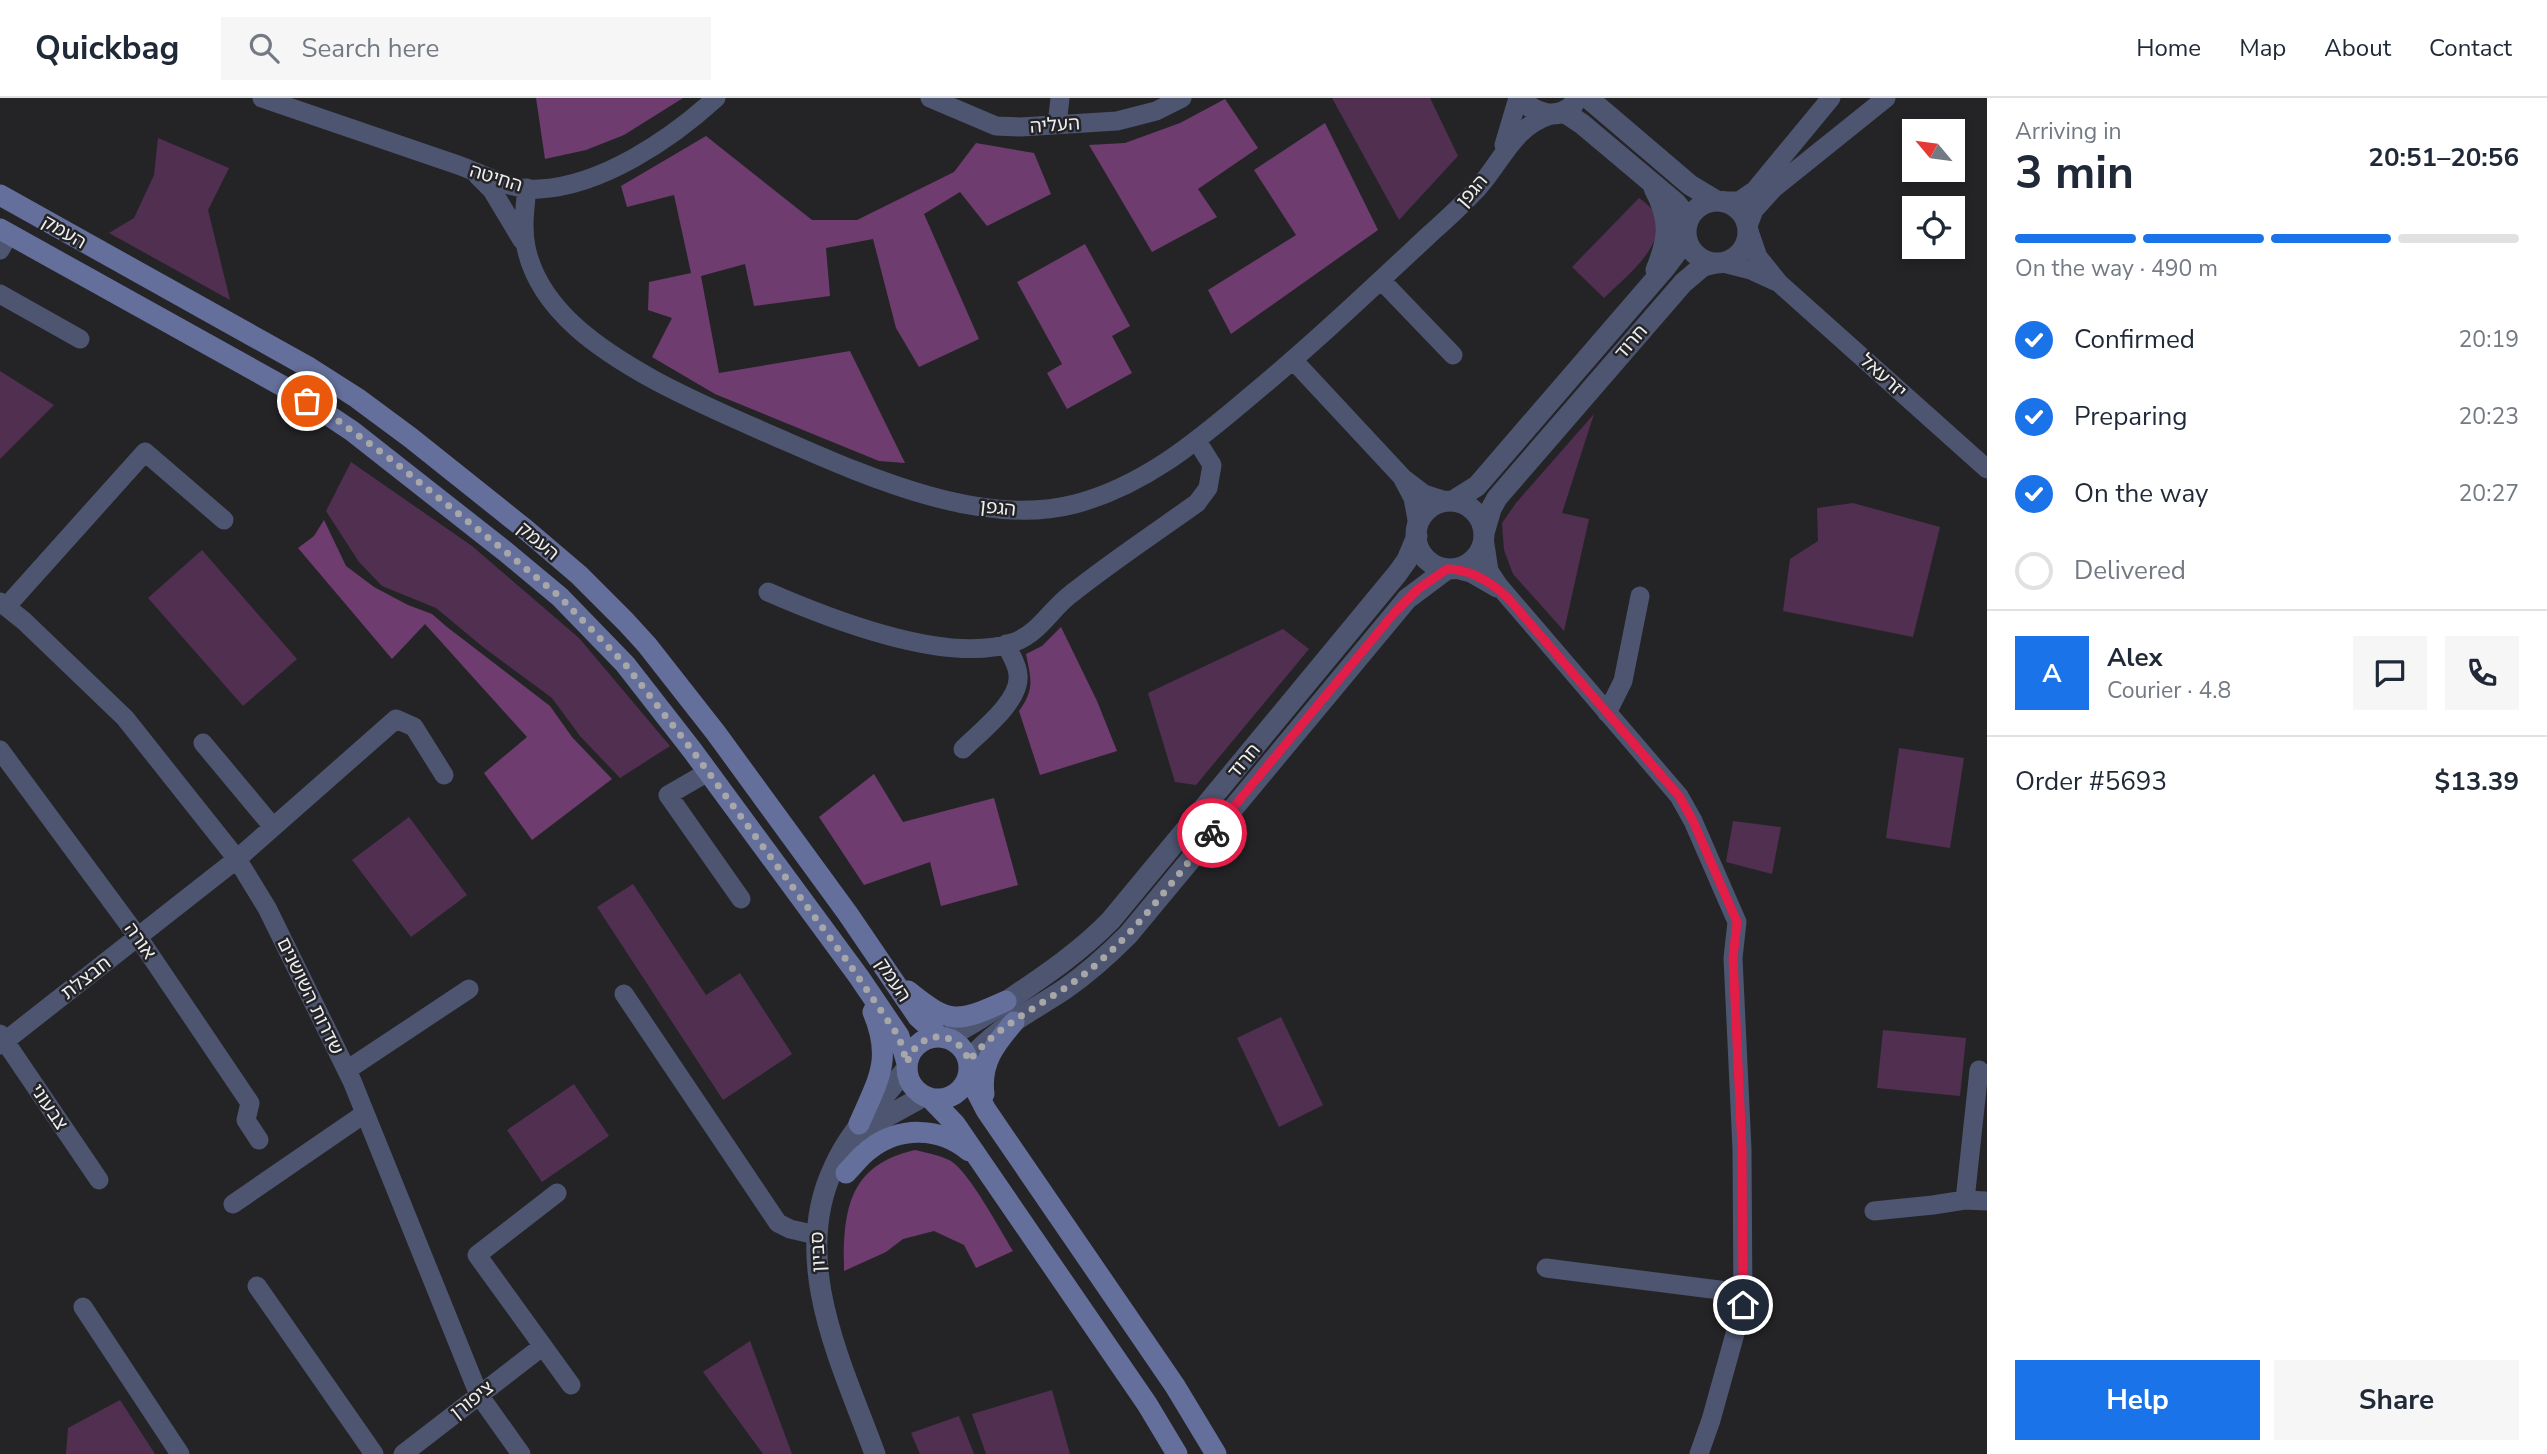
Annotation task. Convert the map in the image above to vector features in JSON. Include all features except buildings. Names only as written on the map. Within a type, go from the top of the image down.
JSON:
[{"type":"main road","name":"העמק","points":[[0,195],[310,368],[357,398],[411,438],[579,575],[647,645],[694,704],[848,914],[918,1017],[943,1037]]},
{"type":"main road","name":"העמק","points":[[3,237],[295,393],[340,422],[506,552],[582,618],[625,664],[859,977],[899,1037],[907,1066]]},
{"type":"main road","points":[[859,977],[879,1027],[884,1059],[881,1074],[859,1124]]},
{"type":"main road","points":[[893,979],[926,1005],[948,1017],[971,1017],[1006,1001]]},
{"type":"main road","points":[[986,1110],[982,1080],[984,1068],[997,1042],[1014,1022]]},
{"type":"main road","points":[[1177,1454],[1147,1404],[955,1124],[912,1085],[907,1066],[915,1046],[931,1037],[943,1037],[960,1046],[969,1064],[972,1083],[986,1110],[1175,1386],[1216,1454]]},
{"type":"main road","points":[[927,1097],[940,1099],[957,1093],[964,1086],[969,1064]]},
{"type":"main road","points":[[846,1173],[869,1149],[882,1141],[916,1132],[945,1136],[982,1163]]},
{"type":"street","name":"החיטה","points":[[262,98],[538,190],[591,177],[629,160],[663,140],[716,98]]},
{"type":"street","name":"העליה","points":[[930,98],[996,126],[1021,127],[1116,121],[1156,111],[1182,98]]},
{"type":"street","points":[[1057,125],[1060,98]]},
{"type":"street","points":[[1520,98],[1530,107],[1564,108],[1676,204],[1683,212],[1687,241],[1692,251],[1702,259],[1719,263],[1733,259],[1741,252],[1747,242],[1748,229],[1755,210],[1774,188],[1886,98]]},
{"type":"street","name":"הגפן","points":[[1492,168],[1503,148],[1520,98]]},
{"type":"street","points":[[1588,98],[1690,185],[1735,206],[1743,213],[1748,229]]},
{"type":"street","points":[[1686,227],[1694,210],[1704,203],[1739,201],[1755,190],[1831,98]]},
{"type":"street","name":"הגפן","points":[[527,188],[524,220],[526,247],[534,273],[550,299],[587,336],[628,366],[688,398],[878,480],[963,504],[1005,511],[1036,511],[1074,504],[1118,489],[1150,474],[1197,441],[1294,361],[1480,186],[1521,131],[1534,120],[1564,108]]},
{"type":"street","points":[[472,170],[492,190],[526,247]]},
{"type":"street","points":[[1649,181],[1664,209],[1668,230],[1660,261],[1649,286]]},
{"type":"street","name":"חרוד","points":[[1449,501],[1477,486],[1675,256],[1686,227]]},
{"type":"street","name":"יזרעאל","points":[[1748,229],[1758,257],[1779,283],[1987,470]]},
{"type":"street","name":"יזרעאל","points":[[1719,263],[1766,276],[1779,283]]},
{"type":"street","name":"חרוד","points":[[1484,536],[1491,509],[1497,498],[1682,283],[1703,267],[1719,263]]},
{"type":"street","points":[[1381,280],[1453,355]]},
{"type":"street","points":[[0,294],[80,339]]},
{"type":"street","points":[[1294,361],[1403,478],[1424,494],[1469,506],[1478,515],[1489,571],[1508,598],[1679,796],[1693,821],[1737,922],[1733,958],[1742,1149],[1743,1305],[1699,1454]]},
{"type":"street","points":[[768,592],[844,621],[925,644],[961,648],[996,647],[1006,644],[1035,631],[1069,595],[1197,503],[1209,488],[1212,466],[1197,441]]},
{"type":"street","points":[[3,605],[145,452],[224,520]]},
{"type":"street","points":[[1403,478],[1413,498],[1421,554],[1433,565],[1471,573],[1495,586],[1508,598]]},
{"type":"street","points":[[1417,530],[1427,510],[1449,501]]},
{"type":"street","name":"חרוד","points":[[943,1037],[963,1030],[1055,969],[1086,945],[1111,920],[1391,582],[1407,560],[1417,530]]},
{"type":"street","points":[[1451,569],[1474,559],[1481,550],[1484,536]]},
{"type":"street","name":"חרוד","points":[[969,1064],[985,1043],[1090,970],[1128,935],[1407,599],[1451,569]]},
{"type":"street","points":[[1606,713],[1623,681],[1640,596]]},
{"type":"street","name":"שדרות השושנים","points":[[3,605],[24,621],[125,718],[237,859],[267,908],[347,1070],[479,1395],[520,1454]]},
{"type":"street","points":[[963,749],[1013,697],[1018,685],[1018,672],[1006,644]]},
{"type":"street","name":"חבצלת","points":[[2,1040],[237,859],[396,719],[414,727],[444,775]]},
{"type":"street","points":[[203,743],[273,827]]},
{"type":"street","name":"אורה","points":[[0,750],[138,937],[250,1103],[246,1120],[259,1140]]},
{"type":"street","points":[[708,772],[668,795],[741,899]]},
{"type":"street","points":[[347,1070],[469,989]]},
{"type":"street","points":[[624,994],[778,1223],[790,1229],[816,1235]]},
{"type":"street","name":"צבעוני","points":[[2,1040],[99,1180]]},
{"type":"street","name":"סביון","points":[[875,1454],[838,1353],[823,1297],[816,1267],[816,1219],[833,1167],[859,1124],[907,1066]]},
{"type":"street","points":[[1965,1199],[1979,1070]]},
{"type":"street","name":"סביון","points":[[891,1454],[852,1349],[831,1265],[831,1221],[846,1173],[863,1144],[884,1118],[927,1097]]},
{"type":"street","points":[[233,1204],[364,1114]]},
{"type":"street","points":[[557,1193],[477,1255],[571,1385]]},
{"type":"street","points":[[1874,1211],[1965,1199],[1987,1201]]},
{"type":"street","points":[[1546,1268],[1743,1293]]},
{"type":"street","points":[[257,1286],[374,1454]]},
{"type":"street","points":[[83,1307],[180,1454]]},
{"type":"street","name":"ציפורן","points":[[402,1454],[542,1346]]},
{"type":"street","points":[[1693,1454],[1711,1420]]},
{"type":"shaded area","points":[[536,98],[683,98],[624,135],[586,150],[545,159]]},
{"type":"shaded area","points":[[1332,98],[1430,98],[1458,156],[1399,220]]},
{"type":"shaded area","points":[[1225,99],[1258,148],[1198,189],[1217,217],[1152,252],[1089,145],[1125,143],[1180,123]]},
{"type":"shaded area","points":[[1325,123],[1378,230],[1231,334],[1208,290],[1296,235],[1254,170]]},
{"type":"shaded area","points":[[706,136],[812,220],[857,220],[954,172],[976,143],[1034,153],[1051,194],[987,226],[960,192],[924,214],[979,339],[919,367],[896,328],[873,239],[826,248],[830,296],[754,306],[745,264],[701,276],[719,373],[850,351],[905,463],[879,461],[715,394],[652,357],[672,318],[648,310],[649,282],[691,273],[674,195],[627,207],[621,186]]},
{"type":"shaded area","points":[[158,138],[229,168],[208,210],[230,300],[109,233],[134,218],[154,175]]},
{"type":"shaded area","points":[[1639,198],[1656,215],[1658,229],[1655,240],[1640,262],[1604,298],[1572,267]]},
{"type":"shaded area","points":[[1085,244],[1130,326],[1112,336],[1132,373],[1067,409],[1047,373],[1062,364],[1017,282]]},
{"type":"shaded area","points":[[0,371],[54,405],[0,459]]},
{"type":"shaded area","points":[[1594,414],[1562,513],[1589,519],[1564,631],[1513,574],[1504,550],[1502,523],[1516,503]]},
{"type":"shaded area","points":[[351,462],[472,546],[579,638],[670,746],[620,778],[580,736],[552,698],[436,608],[382,586],[359,562],[326,511]]},
{"type":"shaded area","points":[[1853,503],[1940,527],[1913,637],[1783,611],[1790,559],[1818,541],[1817,508]]},
{"type":"shaded area","points":[[324,520],[346,566],[374,587],[432,614],[550,706],[572,737],[612,779],[532,840],[484,773],[527,737],[425,624],[392,659],[298,548],[314,536]]},
{"type":"shaded area","points":[[202,550],[297,659],[243,706],[148,598]]},
{"type":"shaded area","points":[[1061,627],[1097,701],[1117,751],[1040,775],[1019,711],[1030,690],[1026,654],[1042,646]]},
{"type":"shaded area","points":[[1283,629],[1309,649],[1196,785],[1175,782],[1148,693]]},
{"type":"shaded area","points":[[1899,748],[1964,758],[1950,848],[1886,838]]},
{"type":"shaded area","points":[[874,774],[903,822],[994,798],[1018,885],[941,906],[930,862],[864,885],[819,817]]},
{"type":"shaded area","points":[[409,817],[467,895],[411,937],[352,860]]},
{"type":"shaded area","points":[[1733,821],[1781,827],[1772,874],[1726,862]]},
{"type":"shaded area","points":[[633,884],[706,995],[740,973],[792,1054],[723,1100],[597,907]]},
{"type":"shaded area","points":[[1281,1017],[1323,1105],[1279,1127],[1237,1038]]},
{"type":"shaded area","points":[[1883,1030],[1966,1038],[1960,1096],[1877,1088]]},
{"type":"shaded area","points":[[574,1084],[609,1136],[542,1182],[507,1130]]},
{"type":"shaded area","points":[[915,1150],[942,1157],[959,1167],[976,1189],[1013,1251],[976,1268],[964,1245],[934,1231],[903,1239],[886,1252],[844,1271],[845,1229],[854,1194],[863,1179],[876,1167],[893,1157]]},
{"type":"shaded area","points":[[750,1341],[792,1454],[763,1454],[703,1372]]},
{"type":"shaded area","points":[[1052,1390],[1070,1454],[986,1454],[972,1414]]},
{"type":"shaded area","points":[[120,1400],[155,1454],[66,1454],[68,1428]]},
{"type":"shaded area","points":[[959,1416],[974,1454],[920,1454],[911,1433]]},
{"type":"way so far","points":[[307,401],[393,461],[506,552],[560,597],[625,664],[692,750],[850,965],[899,1037],[907,1063],[915,1046],[931,1037],[946,1037],[954,1041],[966,1053],[969,1061],[991,1038],[1068,987],[1128,935],[1212,833]]},
{"type":"route","points":[[1212,833],[1395,612],[1418,589],[1447,569],[1471,573],[1495,586],[1679,796],[1693,821],[1737,922],[1733,958],[1742,1149],[1743,1305]]}]
